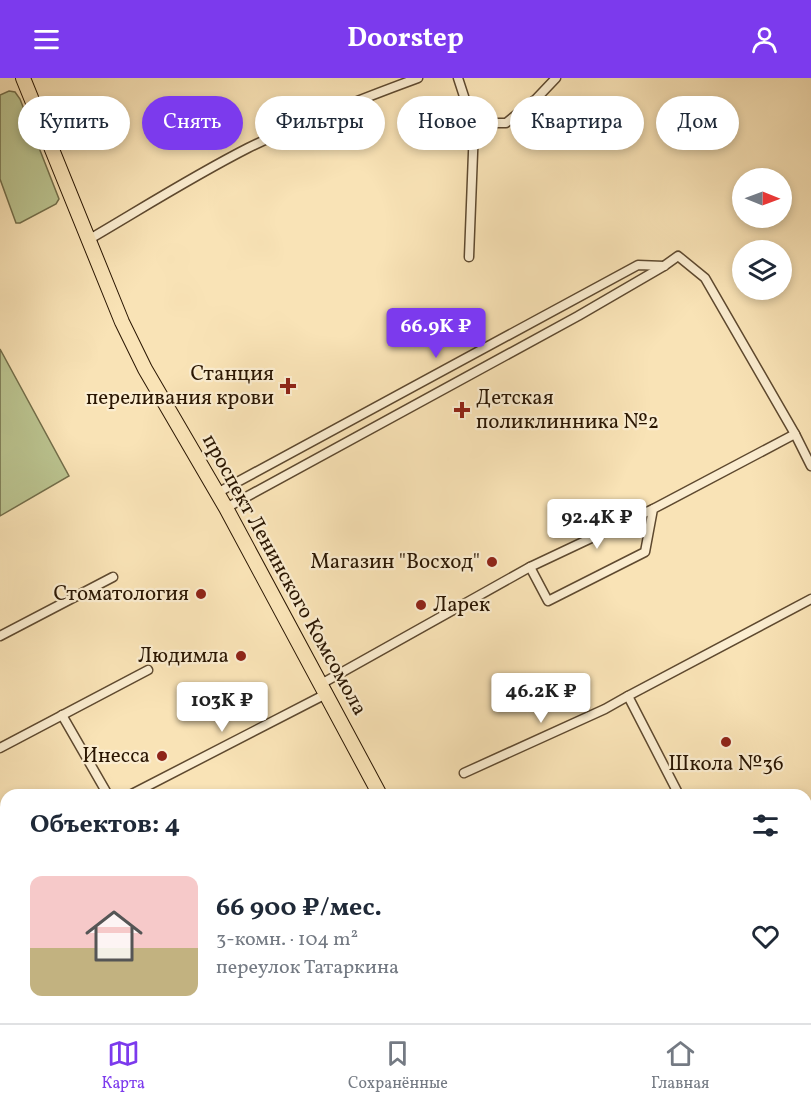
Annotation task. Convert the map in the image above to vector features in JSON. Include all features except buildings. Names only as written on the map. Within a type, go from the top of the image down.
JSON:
[{"type":"main road","name":"проспект Ленинского Комсомола","points":[[22,78],[122,322],[145,369],[226,508],[377,789]]},
{"type":"street","points":[[88,240],[185,182],[249,148],[347,104],[418,78]]},
{"type":"street","points":[[458,78],[464,96]]},
{"type":"street","points":[[498,123],[506,123],[536,99],[556,78]]},
{"type":"street","points":[[470,257],[472,150]]},
{"type":"street","points":[[226,508],[664,266],[678,256],[705,278],[811,466]]},
{"type":"street","points":[[217,493],[638,265],[664,266]]},
{"type":"street","points":[[141,789],[324,689],[530,567],[653,509],[795,434]]},
{"type":"street","points":[[530,567],[548,601],[645,552],[653,509]]},
{"type":"street","points":[[0,636],[113,577]]},
{"type":"street","points":[[464,773],[605,709],[811,599]]},
{"type":"street","points":[[0,748],[148,670]]},
{"type":"street","points":[[628,696],[677,789]]},
{"type":"street","points":[[62,715],[105,789]]},
{"type":"green space","points":[[9,91],[15,92],[18,96],[18,150],[40,150],[59,199],[56,204],[20,223],[16,223],[0,179],[0,95]]},
{"type":"green space","points":[[0,349],[69,476],[0,516]]},
{"type":"place","name":"Станция переливания крови","points":[[288,386]]},
{"type":"place","name":"Детская поликлинника №2","points":[[462,410]]},
{"type":"place","name":"Магазин \"Восход\"","points":[[492,562]]},
{"type":"place","name":"Стоматология","points":[[201,594]]},
{"type":"place","name":"Ларек","points":[[421,605]]},
{"type":"place","name":"Людимла","points":[[241,656]]},
{"type":"place","name":"Школа №36","points":[[726,742]]},
{"type":"place","name":"Инесса","points":[[162,756]]}]
